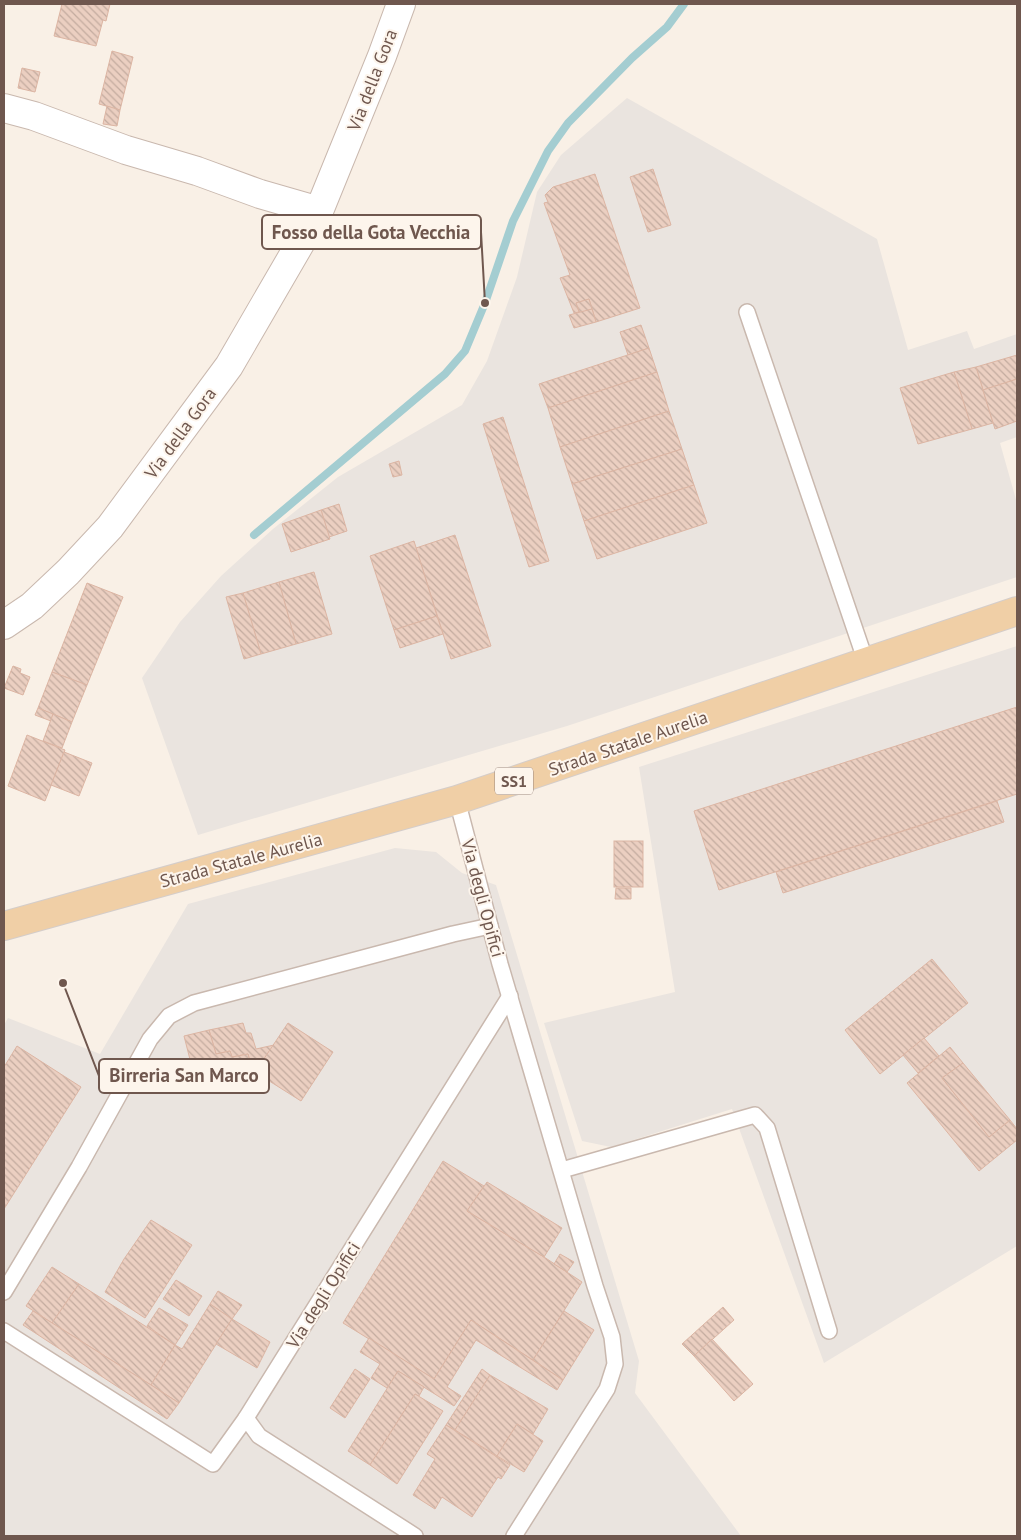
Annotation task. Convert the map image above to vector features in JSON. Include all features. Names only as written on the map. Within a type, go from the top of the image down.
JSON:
[{"type":"main road","name":"Strada Statale Aurelia","points":[[4,926],[457,800],[1017,611]]},
{"type":"street","name":"Via della Gora","points":[[4,625],[32,606],[68,572],[110,527],[229,366],[319,211],[401,4]]},
{"type":"street","points":[[4,108],[34,116],[126,150],[196,171],[260,194],[319,211]]},
{"type":"lane","points":[[746,312],[866,662]]},
{"type":"lane","name":"Via degli Opifici","points":[[457,800],[510,996],[595,1286],[612,1337],[615,1364],[607,1389],[514,1536]]},
{"type":"lane","points":[[4,1292],[79,1167],[150,1039],[169,1016],[194,1003],[444,936],[490,926]]},
{"type":"lane","name":"Via degli Opifici","points":[[4,1331],[213,1464],[246,1418],[510,996]]},
{"type":"lane","points":[[562,1170],[755,1115],[767,1128],[828,1331]]},
{"type":"lane","points":[[246,1418],[259,1436],[415,1536]]},
{"type":"shaded area","points":[[627,98],[877,239],[908,350],[967,331],[974,349],[1017,334],[1017,437],[1000,443],[1017,503],[1017,577],[567,726],[198,835],[142,678],[180,622],[221,576],[273,529],[338,477],[462,405],[487,361],[517,277],[537,192],[561,155]]},
{"type":"shaded area","points":[[1017,646],[1017,1246],[824,1363],[732,1109],[611,1147],[582,1141],[544,1023],[675,992],[639,767]]},
{"type":"shaded area","points":[[395,848],[436,852],[462,873],[496,885],[639,1361],[635,1393],[741,1536],[4,1536],[4,1025],[8,1018],[100,1054],[188,904]]},
{"type":"building","points":[[62,4],[110,4],[106,21],[103,20],[96,46],[54,36]]},
{"type":"building","points":[[112,51],[133,57],[120,110],[99,104]]},
{"type":"building","points":[[22,68],[40,72],[35,92],[18,88]]},
{"type":"building","points":[[107,106],[120,110],[117,126],[103,124]]},
{"type":"building","points":[[653,169],[671,225],[648,232],[630,177]]},
{"type":"building","points":[[595,174],[640,308],[596,322],[589,299],[576,303],[579,312],[574,313],[560,278],[570,275],[544,203],[548,202],[545,195],[553,187]]},
{"type":"building","points":[[589,299],[592,309],[580,313],[576,303]]},
{"type":"building","points":[[592,309],[596,322],[574,328],[569,315]]},
{"type":"building","points":[[641,325],[649,348],[628,355],[620,332]]},
{"type":"building","points":[[649,348],[657,372],[548,408],[539,384]]},
{"type":"building","points":[[1017,355],[1017,379],[983,390],[976,367]]},
{"type":"building","points":[[976,367],[993,423],[972,429],[954,372]]},
{"type":"building","points":[[657,372],[669,411],[560,447],[548,408]]},
{"type":"building","points":[[954,372],[972,429],[918,444],[900,388]]},
{"type":"building","points":[[1017,379],[1017,421],[995,429],[983,390]]},
{"type":"building","points":[[669,411],[682,449],[572,484],[560,447]]},
{"type":"building","points":[[503,417],[549,561],[529,567],[483,424]]},
{"type":"building","points":[[682,449],[694,485],[584,521],[572,484]]},
{"type":"building","points":[[399,461],[402,475],[393,477],[389,464]]},
{"type":"building","points":[[694,485],[707,523],[597,559],[584,521]]},
{"type":"building","points":[[339,504],[347,531],[329,537],[321,510]]},
{"type":"building","points":[[321,510],[330,539],[291,552],[282,524]]},
{"type":"building","points":[[455,535],[491,646],[451,659],[416,548]]},
{"type":"building","points":[[414,541],[437,616],[394,630],[370,556]]},
{"type":"building","points":[[314,572],[332,634],[296,644],[279,582]]},
{"type":"building","points":[[279,582],[296,644],[261,654],[243,593]]},
{"type":"building","points":[[87,583],[123,597],[87,685],[52,672]]},
{"type":"building","points":[[243,593],[261,654],[244,659],[226,597]]},
{"type":"building","points":[[437,616],[443,634],[400,648],[394,630]]},
{"type":"building","points":[[13,666],[21,669],[20,673],[30,677],[23,695],[4,688]]},
{"type":"building","points":[[52,672],[87,685],[72,722],[38,708]]},
{"type":"building","points":[[1017,707],[1017,794],[719,890],[694,811]]},
{"type":"building","points":[[38,708],[53,714],[51,721],[35,715]]},
{"type":"building","points":[[53,714],[72,722],[62,748],[43,741]]},
{"type":"building","points":[[27,735],[65,750],[45,801],[8,786]]},
{"type":"building","points":[[64,752],[92,763],[79,796],[51,785]]},
{"type":"building","points":[[997,801],[1004,822],[783,893],[776,872]]},
{"type":"building","points":[[614,841],[643,841],[643,887],[614,887]]},
{"type":"building","points":[[616,888],[631,888],[631,899],[615,899]]},
{"type":"building","points":[[932,959],[968,1003],[880,1074],[845,1030]]},
{"type":"building","points":[[243,1023],[246,1033],[251,1033],[256,1049],[274,1045],[255,1072],[252,1069],[248,1054],[232,1057],[230,1051],[216,1054],[209,1030]]},
{"type":"building","points":[[288,1023],[333,1052],[301,1101],[255,1072]]},
{"type":"building","points":[[209,1030],[216,1054],[230,1051],[232,1057],[248,1054],[252,1069],[196,1083],[184,1036]]},
{"type":"building","points":[[924,1038],[939,1056],[918,1073],[903,1055]]},
{"type":"building","points":[[17,1046],[81,1087],[4,1209],[4,1067]]},
{"type":"building","points":[[950,1047],[963,1063],[942,1078],[989,1137],[1010,1120],[1017,1129],[1017,1140],[979,1171],[907,1083]]},
{"type":"building","points":[[963,1063],[1010,1120],[989,1137],[942,1078]]},
{"type":"building","points":[[443,1161],[484,1186],[467,1211],[582,1282],[533,1360],[471,1320],[434,1379],[343,1323]]},
{"type":"building","points":[[487,1182],[562,1228],[544,1257],[467,1211]]},
{"type":"building","points":[[151,1220],[192,1245],[145,1318],[105,1292],[124,1259]]},
{"type":"building","points":[[560,1254],[574,1262],[567,1272],[554,1264]]},
{"type":"building","points":[[52,1267],[79,1284],[52,1323],[26,1306]]},
{"type":"building","points":[[176,1280],[202,1296],[189,1316],[163,1299]]},
{"type":"building","points":[[79,1284],[175,1345],[151,1385],[52,1323]]},
{"type":"building","points":[[218,1291],[242,1305],[232,1319],[210,1304]]},
{"type":"building","points":[[210,1304],[232,1319],[179,1403],[151,1385],[175,1345],[182,1349]]},
{"type":"building","points":[[723,1307],[734,1320],[694,1356],[682,1344]]},
{"type":"building","points":[[159,1308],[188,1325],[175,1345],[147,1326]]},
{"type":"building","points":[[33,1311],[179,1403],[167,1419],[23,1325]]},
{"type":"building","points":[[564,1311],[594,1330],[563,1380],[533,1360]]},
{"type":"building","points":[[232,1319],[270,1342],[257,1368],[216,1344]]},
{"type":"building","points":[[471,1320],[563,1380],[557,1390],[476,1340],[447,1387],[461,1396],[454,1406],[398,1371],[387,1388],[371,1378],[380,1364],[360,1352],[369,1338],[434,1379]]},
{"type":"building","points":[[712,1339],[753,1384],[734,1401],[694,1356]]},
{"type":"building","points":[[355,1369],[370,1379],[345,1418],[330,1408]]},
{"type":"building","points":[[482,1369],[490,1375],[455,1430],[446,1425]]},
{"type":"building","points":[[398,1371],[424,1387],[419,1396],[415,1394],[370,1465],[348,1451]]},
{"type":"building","points":[[490,1375],[548,1409],[533,1434],[517,1424],[497,1456],[455,1430]]},
{"type":"building","points":[[415,1394],[443,1411],[397,1484],[370,1465]]},
{"type":"building","points":[[517,1424],[543,1441],[524,1472],[497,1456]]},
{"type":"building","points":[[446,1425],[510,1465],[501,1479],[498,1477],[472,1517],[442,1497],[435,1509],[413,1495],[435,1459],[427,1454]]},
{"type":"waterway","points":[[254,535],[445,374],[465,351],[485,303],[513,221],[548,151],[568,123],[632,58],[667,27],[684,4]]},
{"type":"place","name":"Fosso della Gota Vecchia","points":[[485,303]]},
{"type":"place","name":"Birreria San Marco","points":[[63,983]]}]
